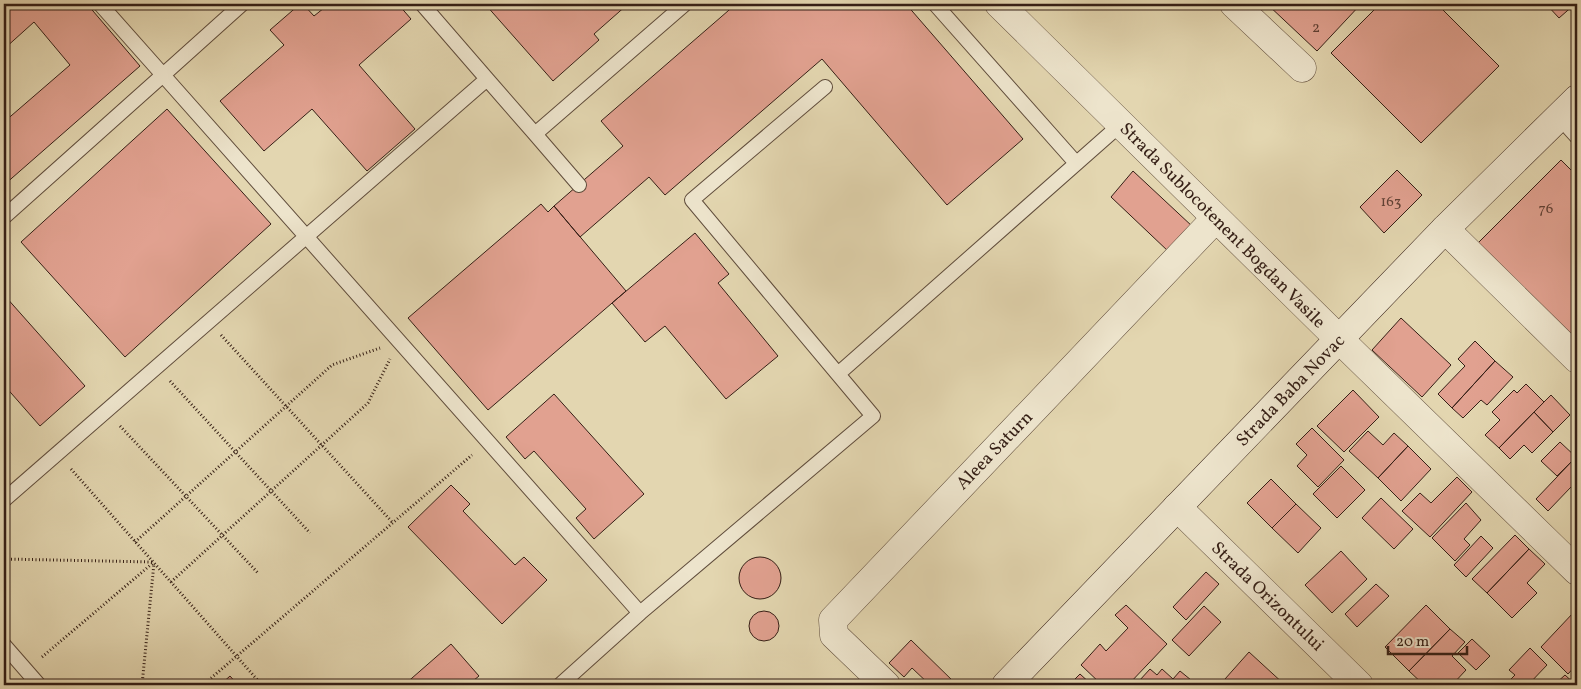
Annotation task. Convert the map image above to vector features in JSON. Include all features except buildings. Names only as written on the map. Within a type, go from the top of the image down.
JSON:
[{"type":"street","name":"Strada Sublocotenent Bogdan Vasile","points":[[999,4],[1577,571]]},
{"type":"street","points":[[1234,4],[1302,68]]},
{"type":"street","name":"Strada Baba Novac","points":[[1006,685],[1445,229],[1568,108]]},
{"type":"street","name":"Aleea Saturn","points":[[886,685],[834,634],[833,620],[1216,218]]},
{"type":"street","points":[[1445,229],[1577,358]]},
{"type":"street","name":"Strada Orizontului","points":[[1177,507],[1359,685]]},
{"type":"lane","points":[[100,4],[640,613]]},
{"type":"lane","points":[[4,217],[242,4]]},
{"type":"lane","points":[[422,4],[579,185]]},
{"type":"lane","points":[[535,134],[684,4]]},
{"type":"lane","points":[[935,4],[1076,163]]},
{"type":"lane","points":[[4,500],[487,78]]},
{"type":"lane","points":[[560,685],[640,613],[872,416],[692,200],[825,87]]},
{"type":"lane","points":[[1568,108],[1577,136]]},
{"type":"lane","points":[[838,374],[1121,124]]},
{"type":"lane","points":[[4,644],[39,685]]},
{"type":"path","points":[[208,322],[393,523]]},
{"type":"path","points":[[136,542],[332,365],[399,341]]},
{"type":"path","points":[[171,582],[368,403],[399,341]]},
{"type":"path","points":[[157,367],[310,533]]},
{"type":"path","points":[[106,411],[258,573]]},
{"type":"path","points":[[203,685],[488,441]]},
{"type":"path","points":[[57,454],[262,685]]},
{"type":"path","points":[[4,559],[154,562]]},
{"type":"path","points":[[26,670],[154,562]]},
{"type":"path","points":[[142,685],[154,562]]}]
